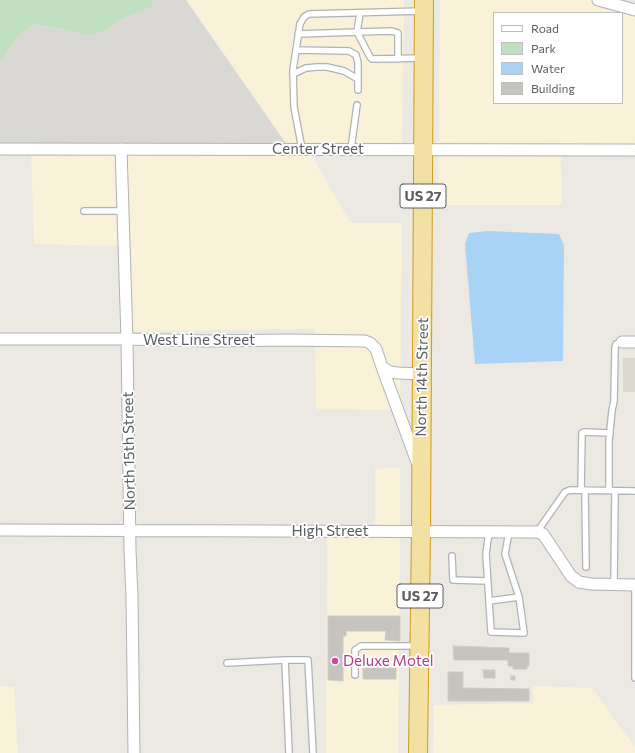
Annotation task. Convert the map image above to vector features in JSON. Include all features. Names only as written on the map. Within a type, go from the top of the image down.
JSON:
[{"type":"highway","name":"North 14th Street","points":[[418,753],[421,532],[424,5]]},
{"type":"street","points":[[598,0],[628,6]]},
{"type":"street","name":"Center Street","points":[[0,149],[635,150]]},
{"type":"street","name":"North 15th Street","points":[[121,149],[127,339],[134,753]]},
{"type":"street","name":"West Line Street","points":[[0,339],[127,339],[208,341],[366,340],[376,349],[388,386],[421,472]]},
{"type":"street","points":[[622,342],[635,342]]},
{"type":"street","points":[[382,367],[390,372],[422,374]]},
{"type":"street","name":"High Street","points":[[0,530],[537,532]]},
{"type":"street","points":[[537,532],[543,534],[571,576],[579,582],[592,584],[635,585]]},
{"type":"lane","points":[[302,149],[294,107],[293,70],[300,24],[304,17],[309,14],[360,12],[424,5]]},
{"type":"lane","points":[[360,12],[357,32],[372,59],[424,58]]},
{"type":"lane","points":[[298,34],[357,32],[398,33],[398,59]]},
{"type":"lane","points":[[296,50],[349,51],[356,55],[358,63],[358,90]]},
{"type":"lane","points":[[293,74],[306,68],[327,67],[344,71],[358,79]]},
{"type":"lane","points":[[351,150],[357,105]]},
{"type":"lane","points":[[84,211],[123,211]]},
{"type":"lane","points":[[614,585],[610,433],[614,401],[614,348],[616,344],[622,342]]},
{"type":"lane","points":[[586,567],[582,433],[610,433]]},
{"type":"lane","points":[[537,532],[565,492],[570,490],[635,491]]},
{"type":"lane","points":[[489,532],[486,554],[491,632],[524,633],[519,597],[505,554],[509,532]]},
{"type":"lane","points":[[452,556],[453,580],[487,581]]},
{"type":"lane","points":[[635,585],[635,678]]},
{"type":"lane","points":[[489,601],[519,597]]},
{"type":"lane","points":[[354,675],[355,650],[361,646],[419,646]]},
{"type":"lane","points":[[285,660],[289,753]]},
{"type":"lane","points":[[227,663],[308,660],[312,753]]},
{"type":"shaded area","points":[[155,0],[186,0],[292,152],[0,149],[0,62],[17,37],[33,24],[64,29],[87,36],[104,31],[124,18],[150,8]]},
{"type":"shaded area","points":[[186,0],[404,0],[402,154],[315,154],[314,157],[350,222],[402,223],[400,410],[316,409],[315,329],[123,331],[121,246],[34,244],[31,149],[291,152]]},
{"type":"shaded area","points":[[440,0],[594,0],[635,13],[635,149],[561,150],[562,205],[438,205]]},
{"type":"shaded area","points":[[623,358],[635,358],[635,392],[623,392]]},
{"type":"shaded area","points":[[400,468],[398,753],[326,753],[327,531],[375,531],[375,469]]},
{"type":"shaded area","points":[[0,686],[14,687],[18,753],[0,753]]},
{"type":"shaded area","points":[[533,686],[592,688],[635,747],[635,753],[433,753],[434,705],[533,703]]},
{"type":"green space","points":[[0,0],[155,0],[150,8],[124,18],[104,31],[87,36],[64,29],[33,24],[17,37],[0,62]]},
{"type":"water","points":[[488,231],[559,234],[564,245],[563,361],[475,364],[465,244],[469,233]]},
{"type":"building","name":"Deluxe Motel","points":[[328,616],[400,616],[400,641],[385,640],[386,631],[346,631],[346,636],[343,636],[343,681],[328,680]]},
{"type":"building","points":[[453,646],[509,648],[509,653],[529,653],[529,666],[527,666],[527,669],[513,669],[513,666],[508,666],[508,660],[454,660]]},
{"type":"building","points":[[363,668],[396,668],[396,679],[363,679]]},
{"type":"building","points":[[483,670],[495,670],[495,678],[484,678]]},
{"type":"building","points":[[448,672],[463,672],[463,688],[529,689],[529,701],[448,701]]},
{"type":"building","points":[[511,676],[515,676],[515,680],[511,680]]},
{"type":"place","name":"Deluxe Motel","points":[[335,661]]}]
